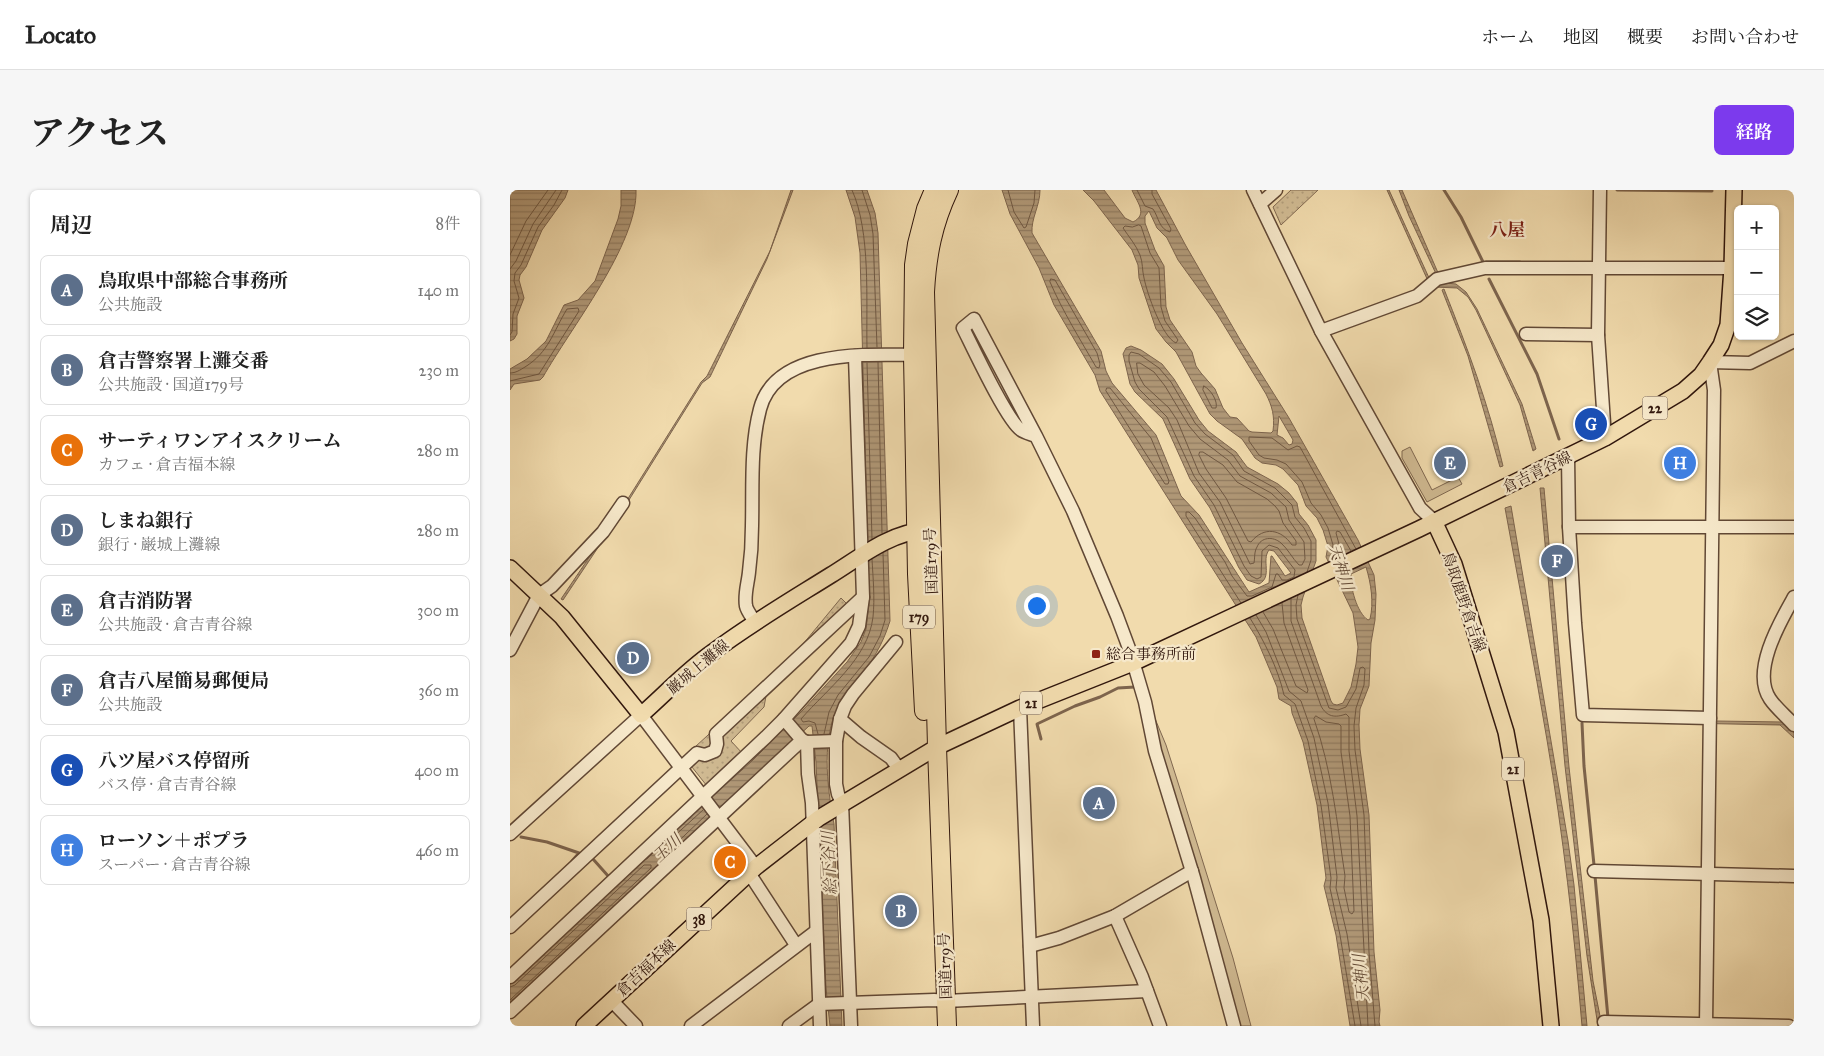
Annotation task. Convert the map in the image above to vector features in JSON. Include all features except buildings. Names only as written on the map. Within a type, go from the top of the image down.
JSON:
[{"type":"highway","name":"国道179号","points":[[934,190],[926,209],[914,265],[912,355],[924,530],[940,1000],[935,1026]]},
{"type":"highway","name":"国道179号","points":[[912,355],[925,292],[926,272],[934,226],[949,190]]},
{"type":"highway","name":"国道179号","points":[[940,1000],[947,1026]]},
{"type":"main road","name":"倉吉青谷線","points":[[1434,522],[1605,438],[1684,390],[1701,375],[1721,345],[1728,325],[1734,190]]},
{"type":"main road","name":"21","points":[[931,750],[1020,708],[1137,662],[1434,522]]},
{"type":"main road","name":"鳥取鹿野倉吉線","points":[[1434,522],[1454,564],[1506,732],[1541,920],[1551,1026]]},
{"type":"main road","name":"巌城上灘線","points":[[641,715],[711,653],[755,622],[863,554],[899,536],[924,530]]},
{"type":"main road","points":[[510,568],[562,617],[641,715]]},
{"type":"main road","name":"倉吉福本線","points":[[584,1026],[753,870],[815,821],[931,750]]},
{"type":"street","points":[[1253,190],[1321,330],[1420,508],[1434,522]]},
{"type":"street","points":[[1260,204],[1276,190]]},
{"type":"street","points":[[1600,190],[1598,336],[1605,438]]},
{"type":"street","points":[[1321,330],[1417,296],[1437,279],[1485,268],[1732,268]]},
{"type":"street","points":[[1036,436],[1020,430],[1009,414],[979,359],[963,328],[974,319],[1036,436],[1072,511],[1137,662],[1154,751],[1192,871],[1234,1026]]},
{"type":"street","points":[[1526,334],[1598,336]]},
{"type":"street","points":[[1706,1025],[1714,390],[1710,362],[1750,362],[1794,341]]},
{"type":"street","points":[[755,622],[746,608],[745,594],[752,542],[754,446],[760,408],[774,384],[786,373],[799,366],[813,362],[857,356],[912,355]]},
{"type":"street","points":[[510,976],[704,797],[784,719],[851,643],[859,626],[863,596],[857,356]]},
{"type":"street","points":[[1568,457],[1569,527],[1583,715],[1710,718]]},
{"type":"street","points":[[510,650],[537,593],[552,586],[603,532],[623,503]]},
{"type":"street","points":[[1569,527],[1794,527]]},
{"type":"street","points":[[510,927],[697,753],[705,755],[715,752],[717,744],[716,734],[863,596]]},
{"type":"street","points":[[1794,597],[1779,623],[1769,648],[1763,682],[1769,699],[1794,724]]},
{"type":"street","points":[[851,1026],[846,1002],[840,805],[836,784],[836,741],[840,719],[845,706],[896,642]]},
{"type":"street","points":[[1020,708],[1034,1026]]},
{"type":"street","points":[[510,834],[641,715],[718,815],[753,870],[796,945]]},
{"type":"street","points":[[784,719],[804,741],[815,821],[815,932],[822,1003],[820,1026]]},
{"type":"street","points":[[840,719],[861,737],[891,758],[899,769]]},
{"type":"street","points":[[510,1012],[718,815],[804,741],[836,741]]},
{"type":"street","points":[[1030,946],[1059,938],[1115,916],[1192,871]]},
{"type":"street","points":[[1594,871],[1794,876]]},
{"type":"street","points":[[1115,916],[1142,977],[1160,1026]]},
{"type":"street","points":[[691,1026],[815,932]]},
{"type":"street","points":[[790,1026],[822,1003],[1147,992]]},
{"type":"street","points":[[611,1000],[636,1026]]},
{"type":"street","points":[[1604,1022],[1789,1026]]},
{"type":"shaded area","points":[[1291,190],[1318,190],[1281,225],[1273,207]]},
{"type":"shaded area","points":[[1410,447],[1432,490],[1458,477],[1462,484],[1427,502],[1402,458],[1402,451]]},
{"type":"shaded area","points":[[841,598],[854,611],[766,696],[764,707],[731,741],[743,754],[707,786],[684,757],[789,661]]},
{"type":"shaded area","points":[[1151,709],[1166,745],[1181,792],[1233,958],[1251,1026],[1236,1026],[1179,827]]},
{"type":"water","points":[[510,190],[568,190],[565,198],[542,230],[526,267],[520,275],[519,280],[524,298],[517,316],[517,334],[510,341]]},
{"type":"water","points":[[621,190],[636,190],[634,212],[615,260],[543,377],[540,380],[514,384],[510,390],[510,369],[527,359],[546,341],[564,305],[578,300],[595,281],[618,219],[621,206]]},
{"type":"water","points":[[791,190],[793,190],[767,259],[710,377],[702,383],[619,516],[563,600],[561,599],[619,513],[701,382],[707,376],[770,251]]},
{"type":"water","points":[[846,190],[867,190],[875,213],[878,233],[890,621],[872,660],[842,699],[830,728],[828,744],[829,793],[834,824],[842,1026],[830,1026],[826,988],[816,762],[812,726],[809,726],[510,1007],[510,984],[643,859],[647,859],[655,851],[655,847],[751,762],[803,710],[847,662],[861,642],[866,629],[869,603],[860,253],[855,217]]},
{"type":"water","name":"天神川","points":[[1002,190],[1040,190],[1032,233],[1101,351],[1106,371],[1112,383],[1156,435],[1181,496],[1199,515],[1249,592],[1269,583],[1271,556],[1285,576],[1291,573],[1274,551],[1269,550],[1263,581],[1259,584],[1247,580],[1239,568],[1210,508],[1190,479],[1163,419],[1135,392],[1130,384],[1123,354],[1126,348],[1131,346],[1141,350],[1162,364],[1208,431],[1236,452],[1247,467],[1278,484],[1297,503],[1299,514],[1308,525],[1316,540],[1316,561],[1301,605],[1302,618],[1333,704],[1343,703],[1351,687],[1358,647],[1353,613],[1326,557],[1328,546],[1323,530],[1317,518],[1306,506],[1298,485],[1283,469],[1276,465],[1262,463],[1255,458],[1242,439],[1210,414],[1176,352],[1156,329],[1132,250],[1094,201],[1083,190],[1104,190],[1125,218],[1133,222],[1138,219],[1141,211],[1132,190],[1156,190],[1242,343],[1289,418],[1358,540],[1374,575],[1376,594],[1375,620],[1371,643],[1369,686],[1360,709],[1359,725],[1360,749],[1369,815],[1374,952],[1380,1026],[1350,1026],[1336,935],[1324,886],[1326,878],[1317,805],[1303,742],[1291,706],[1279,699],[1277,687],[1256,637],[1100,391],[1095,375],[1054,305],[1039,268],[1010,214]],"holes":[[[1149,211],[1157,228],[1167,238],[1178,260],[1217,314],[1266,394],[1273,416],[1274,426],[1271,433],[1249,431],[1237,418],[1230,417],[1223,408],[1215,389],[1196,366],[1192,352],[1170,320],[1166,307],[1164,266],[1155,250],[1145,223],[1145,216]],[[1279,416],[1293,440],[1292,444],[1289,445],[1283,438],[1277,435]],[[1366,567],[1371,586],[1372,600],[1370,619],[1368,620],[1364,617],[1355,599],[1351,574]]]},
{"type":"water","points":[[1387,190],[1389,190],[1430,280],[1428,281]]},
{"type":"water","points":[[1399,190],[1402,190],[1439,275],[1437,276],[1409,216]]},
{"type":"water","points":[[1436,282],[1456,284],[1466,292],[1477,309],[1522,404],[1536,449],[1533,451],[1520,405],[1476,310],[1468,297],[1457,288],[1434,287]]},
{"type":"water","points":[[1444,289],[1484,398],[1503,466],[1500,467],[1468,356],[1442,290]]},
{"type":"water","points":[[1562,477],[1565,477],[1565,524],[1581,717],[1584,719],[1783,722],[1794,733],[1794,738],[1780,725],[1583,721],[1580,719],[1570,631]]},
{"type":"water","points":[[1540,488],[1544,488],[1569,767],[1593,981],[1602,1026],[1598,1026],[1587,956],[1565,766]]},
{"type":"water","points":[[1511,506],[1568,841],[1587,1026],[1582,1026],[1568,882],[1553,775],[1505,508]]},
{"type":"waterway","points":[[1444,190],[1461,217],[1484,264]]},
{"type":"waterway","points":[[1617,190],[1712,191]]},
{"type":"waterway","points":[[1486,262],[1520,262]]},
{"type":"waterway","points":[[1489,279],[1537,374],[1559,439]]},
{"type":"waterway","points":[[1041,739],[1037,724],[1118,688],[1135,687]]},
{"type":"waterway","points":[[1582,723],[1584,766],[1594,865]]},
{"type":"waterway","points":[[521,837],[547,842],[579,853],[572,861]]},
{"type":"waterway","points":[[593,859],[609,877]]},
{"type":"waterway","points":[[1595,876],[1608,1018]]},
{"type":"place","name":"八ツ屋バス停留所","points":[[1591,424]]},
{"type":"place","name":"倉吉消防署","points":[[1450,463]]},
{"type":"place","name":"ローソン＋ポプラ","points":[[1680,463]]},
{"type":"place","name":"倉吉八屋簡易郵便局","points":[[1557,561]]},
{"type":"place","name":"総合事務所前","points":[[1096,654]]},
{"type":"place","name":"しまね銀行","points":[[633,658]]},
{"type":"place","name":"鳥取県中部総合事務所","points":[[1099,803]]},
{"type":"place","name":"サーティワンアイスクリーム","points":[[730,862]]},
{"type":"place","name":"倉吉警察署上灘交番","points":[[901,911]]},
{"type":"district","name":"八屋","points":[[1507,230]]},
{"type":"water label","name":"玉川","points":[[667,848]]},
{"type":"water label","name":"絵下谷川","points":[[829,863]]}]
